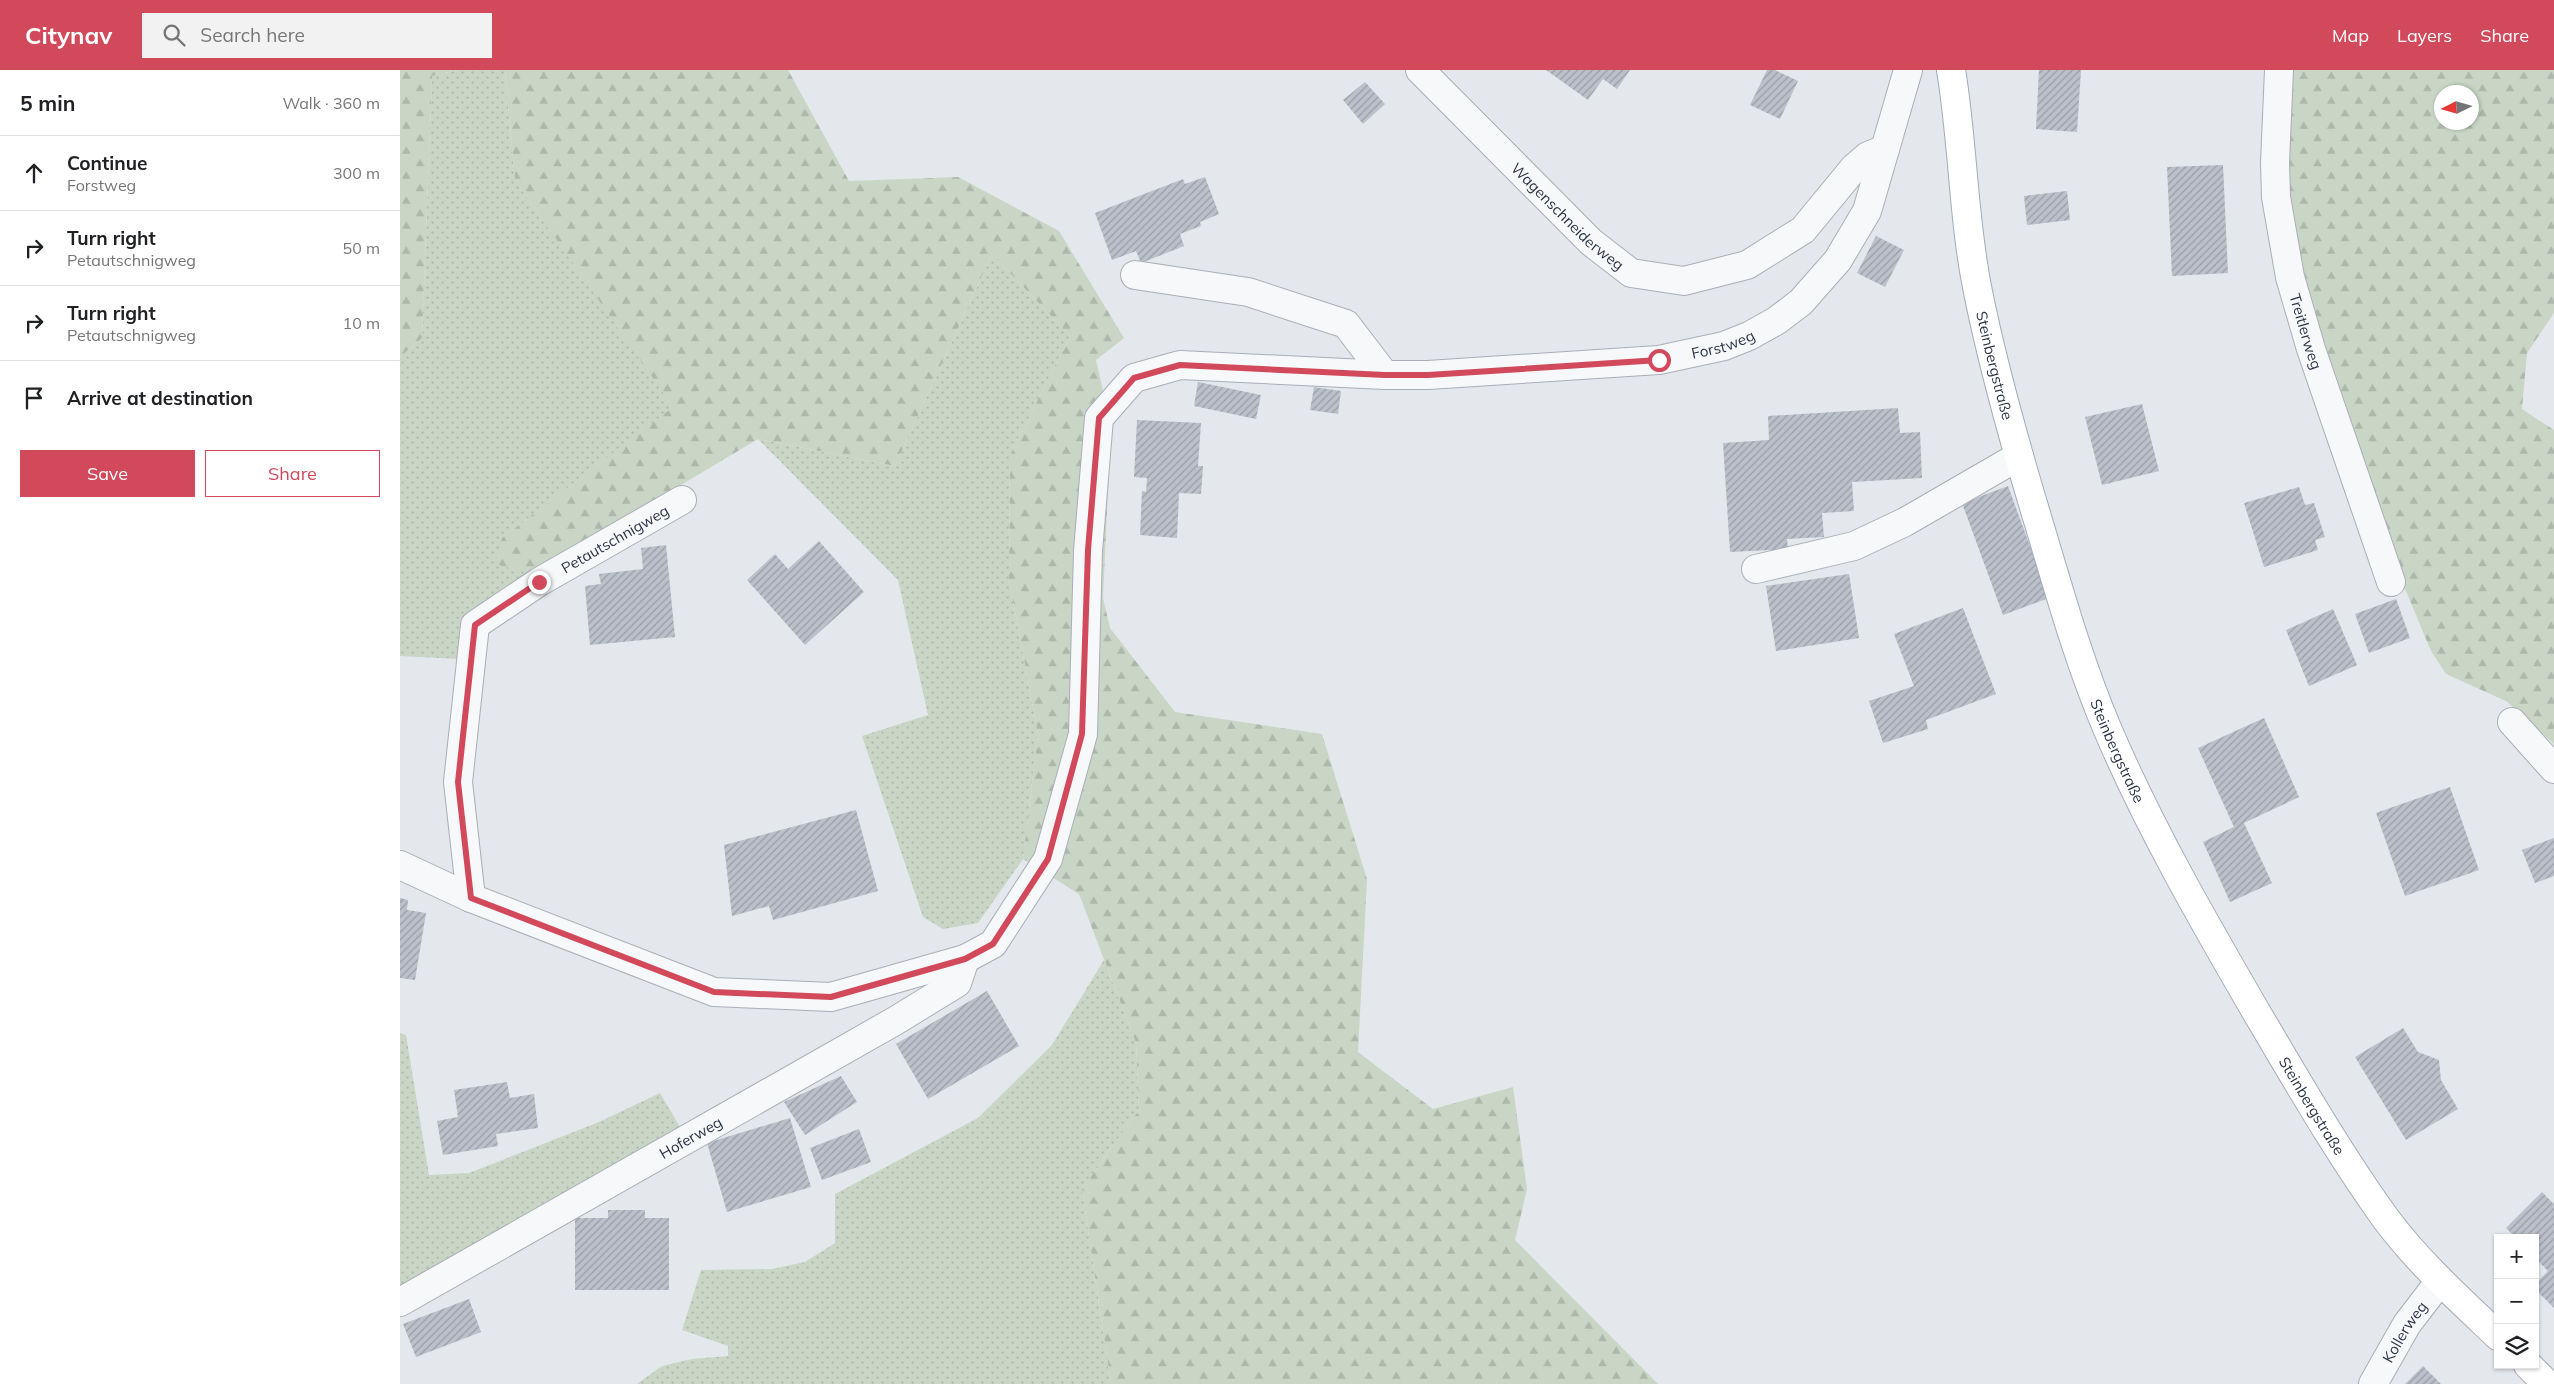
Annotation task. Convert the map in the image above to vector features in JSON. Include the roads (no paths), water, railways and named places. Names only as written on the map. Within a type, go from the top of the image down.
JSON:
[{"type":"main road","name":"Steinbergstraße","points":[[1951,70],[1976,284],[2019,456],[2086,678],[2108,732],[2154,827],[2220,950],[2356,1174],[2387,1220],[2440,1281],[2494,1332]]},
{"type":"main road","points":[[2532,1369],[2547,1384]]},
{"type":"street","name":"Wagenschneiderweg","points":[[1420,70],[1591,242],[1631,273],[1684,281],[1747,265],[1803,230],[1854,168],[1868,156],[1885,148]]},
{"type":"street","name":"Forstweg","points":[[400,864],[471,898],[714,992],[831,997],[965,959],[993,944],[1048,859],[1082,734],[1088,550],[1099,418],[1134,378],[1180,365],[1385,375],[1428,375],[1659,360],[1724,346],[1749,336],[1801,302],[1838,260],[1867,211],[1908,70]]},
{"type":"street","name":"Treitlerweg","points":[[2279,70],[2275,171],[2281,231],[2288,268],[2311,349],[2391,582]]},
{"type":"street","points":[[1135,275],[1248,292],[1346,324],[1385,375]]},
{"type":"street","points":[[1756,569],[1854,546],[1905,522],[2019,456]]},
{"type":"street","name":"Petautschnigweg","points":[[471,898],[458,782],[475,625],[539,582],[682,500]]},
{"type":"street","points":[[2512,722],[2554,768]]},
{"type":"street","name":"Hoferweg","points":[[400,1302],[895,1021],[956,983],[965,959]]},
{"type":"street","name":"Kollerweg","points":[[2372,1384],[2407,1324],[2440,1281]]}]
